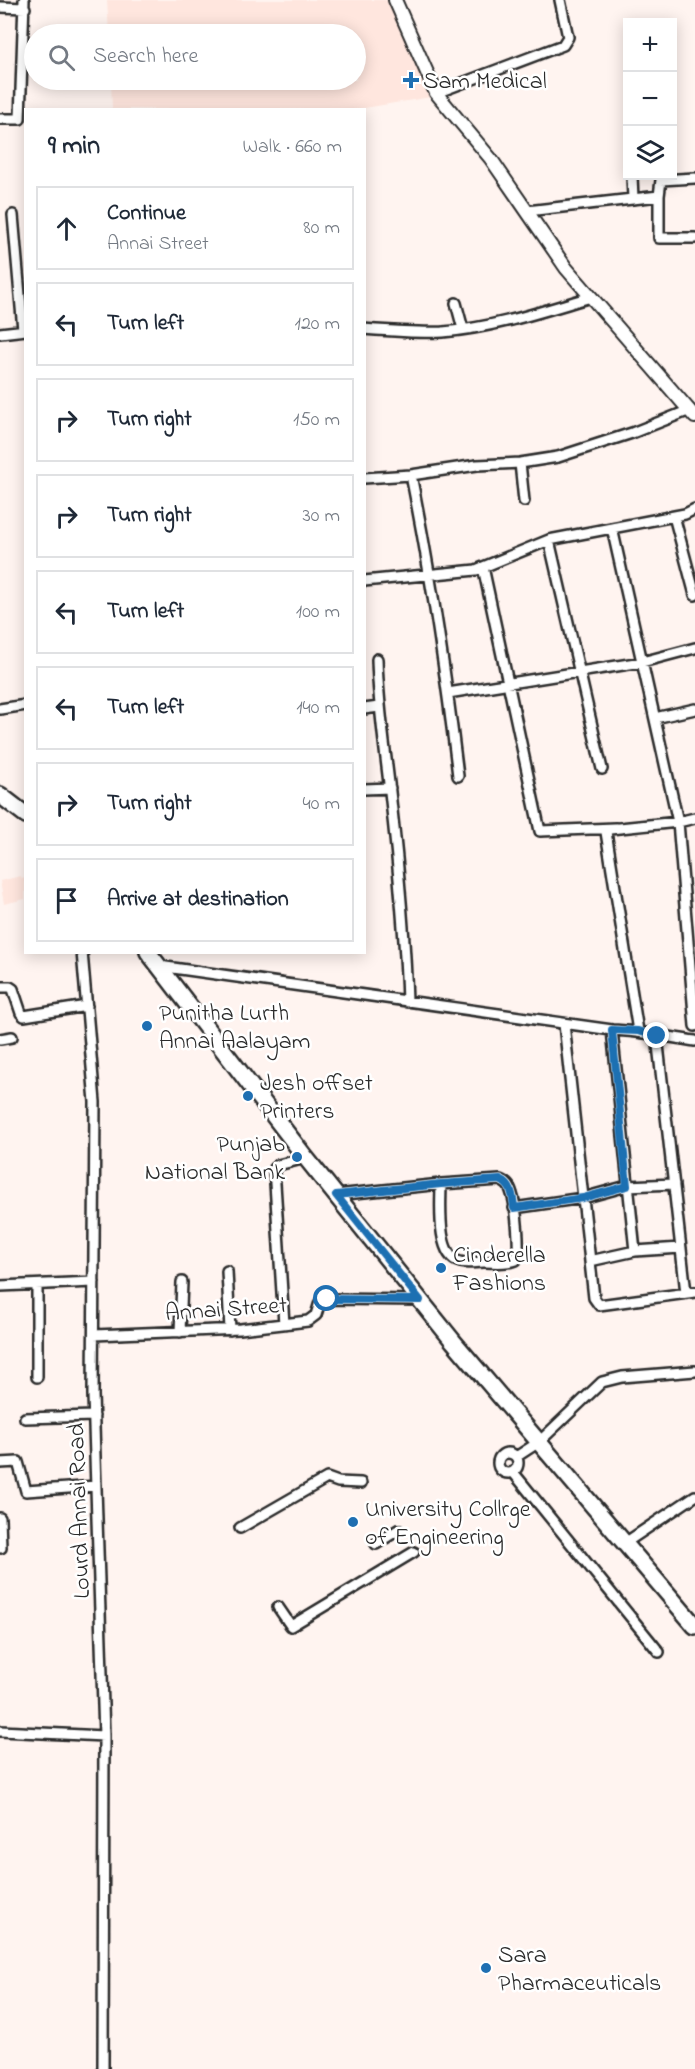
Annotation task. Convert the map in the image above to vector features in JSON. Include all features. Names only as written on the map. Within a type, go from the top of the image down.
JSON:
[{"type":"main road","points":[[0,795],[24,813]]},
{"type":"main road","points":[[150,954],[306,1158],[420,1300],[695,1626]]},
{"type":"street","points":[[366,478],[411,475],[477,465],[520,464],[558,457],[692,413],[566,268],[491,159],[436,93],[395,0]]},
{"type":"street","points":[[436,93],[563,45],[568,37],[560,0]]},
{"type":"street","points":[[0,7],[24,4],[20,119],[0,119]]},
{"type":"street","points":[[695,178],[661,180],[659,196],[659,238],[695,238]]},
{"type":"street","points":[[632,180],[633,199]]},
{"type":"street","points":[[527,211],[659,196]]},
{"type":"street","points":[[0,333],[24,330],[13,215]]},
{"type":"street","points":[[366,329],[420,332],[463,329],[527,316],[591,297]]},
{"type":"street","points":[[456,303],[463,329]]},
{"type":"street","points":[[520,464],[524,501]]},
{"type":"street","points":[[411,475],[431,576],[458,776]]},
{"type":"street","points":[[366,581],[431,576],[483,567],[549,540],[685,514],[695,509]]},
{"type":"street","points":[[674,516],[695,595]]},
{"type":"street","points":[[612,528],[678,822],[691,940],[695,1026]]},
{"type":"street","points":[[549,540],[602,769]]},
{"type":"street","points":[[483,567],[540,831],[615,828],[678,822],[695,818]]},
{"type":"street","points":[[448,693],[642,662],[695,648]]},
{"type":"street","points":[[377,659],[379,707],[390,788],[405,937],[407,1002]]},
{"type":"street","points":[[0,709],[24,705]]},
{"type":"street","points":[[366,708],[379,707]]},
{"type":"street","points":[[656,718],[695,709]]},
{"type":"street","points":[[366,789],[390,788]]},
{"type":"street","points":[[615,828],[608,830],[606,837],[638,1031]]},
{"type":"street","points":[[684,885],[695,881]]},
{"type":"street","name":"Lourd Annai Road","points":[[82,954],[95,1102],[94,1416],[104,1736],[103,2069]]},
{"type":"street","points":[[159,966],[564,1024],[638,1031],[695,1041]]},
{"type":"street","points":[[0,987],[13,989],[24,1016],[87,1006]]},
{"type":"street","points":[[564,1024],[594,1299],[599,1305],[691,1293],[681,1248],[657,1036]]},
{"type":"street","points":[[612,1030],[635,1251]]},
{"type":"street","points":[[0,1039],[12,1036]]},
{"type":"street","points":[[284,1324],[274,1168],[306,1158]]},
{"type":"street","points":[[336,1195],[441,1184],[500,1180],[507,1183],[512,1193],[519,1248],[516,1260],[458,1262],[445,1245],[441,1234],[441,1184]]},
{"type":"street","points":[[514,1208],[583,1198],[627,1186],[675,1184]]},
{"type":"street","points":[[590,1261],[635,1251],[681,1248]]},
{"type":"street","points":[[227,1271],[230,1330]]},
{"type":"street","points":[[0,1286],[94,1282]]},
{"type":"street","points":[[180,1332],[182,1282]]},
{"type":"street","points":[[37,1285],[37,1377]]},
{"type":"street","name":"Annai Street","points":[[94,1335],[230,1330],[284,1324],[313,1319],[320,1302],[327,1299],[420,1300]]},
{"type":"street","points":[[516,1457],[539,1442],[602,1382],[622,1377],[695,1371]]},
{"type":"street","points":[[25,1418],[94,1416]]},
{"type":"street","points":[[513,1472],[501,1472],[499,1463],[503,1454],[508,1453],[516,1457]]},
{"type":"street","points":[[513,1472],[517,1467],[516,1457]]},
{"type":"street","points":[[0,1463],[18,1462],[26,1491],[96,1486]]},
{"type":"street","points":[[513,1472],[659,1652]]},
{"type":"street","points":[[240,1528],[327,1478],[338,1482],[361,1483]]},
{"type":"street","points":[[624,1543],[695,1496]]},
{"type":"street","points":[[0,1518],[1,1548]]},
{"type":"street","points":[[376,1544],[398,1530]]},
{"type":"street","points":[[278,1607],[291,1626],[414,1552]]},
{"type":"street","points":[[0,1731],[104,1736]]},
{"type":"shaded area","points":[[107,0],[388,0],[431,97],[365,108],[112,108],[111,90],[366,90],[366,24],[108,24]]},
{"type":"shaded area","points":[[21,876],[24,878],[24,899],[4,904],[0,881]]},
{"type":"place","name":"Sam Medical","points":[[411,80]]},
{"type":"place","name":"Punitha Lurth Annai Aalayam","points":[[147,1026]]},
{"type":"place","name":"Jesh offset Printers","points":[[248,1096]]},
{"type":"place","name":"Punjab National Bank","points":[[297,1157]]},
{"type":"place","name":"Cinderella Fashions","points":[[441,1268]]},
{"type":"place","name":"University Collrge of Engineering","points":[[353,1522]]},
{"type":"place","name":"Sara Pharmaceuticals","points":[[486,1968]]},
{"type":"route","points":[[327,1299],[420,1300],[336,1195],[500,1180],[507,1183],[512,1193],[514,1208],[583,1198],[627,1186],[612,1030],[638,1031],[657,1036]]}]
